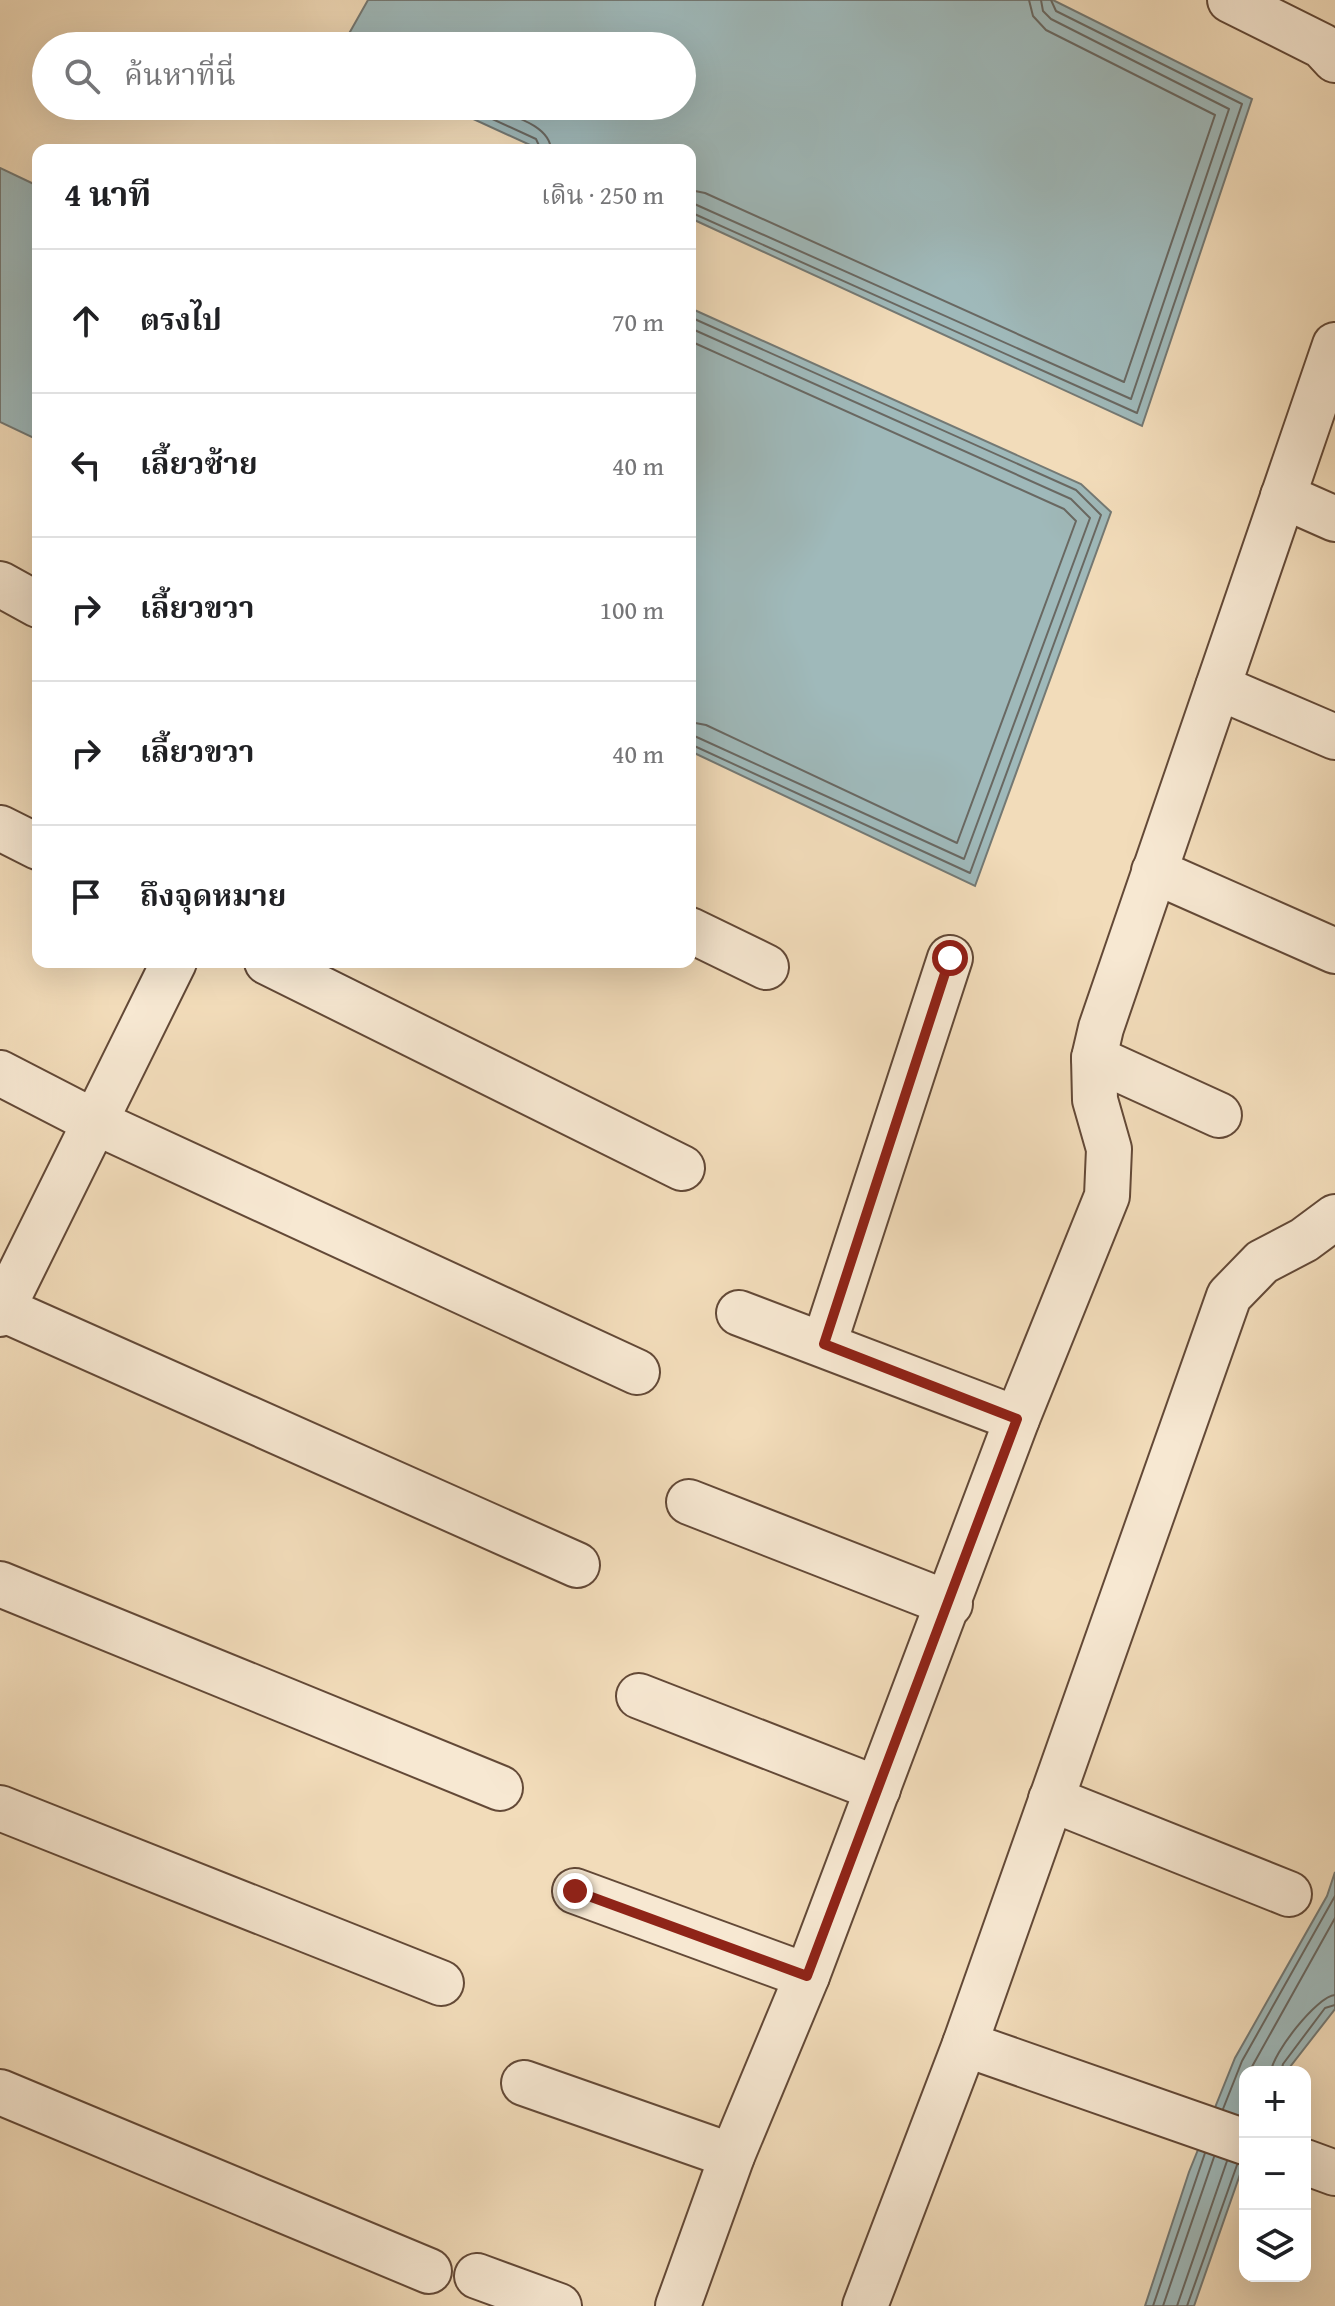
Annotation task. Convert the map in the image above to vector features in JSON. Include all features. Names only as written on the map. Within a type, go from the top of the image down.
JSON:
[{"type":"street","points":[[1230,0],[1322,46],[1335,60]]},
{"type":"street","points":[[678,2306],[732,2156],[807,1976],[950,1604],[1017,1419],[1107,1196],[1109,1149],[1095,1100],[1094,1058],[1154,871],[1335,345]]},
{"type":"street","points":[[1283,496],[1335,519]]},
{"type":"street","points":[[0,584],[32,602]]},
{"type":"street","points":[[1218,687],[1335,737]]},
{"type":"street","points":[[0,828],[32,844]]},
{"type":"street","points":[[1154,871],[1335,951]]},
{"type":"street","points":[[696,933],[766,967]]},
{"type":"street","points":[[824,1344],[950,958]]},
{"type":"street","points":[[171,968],[1,1310],[577,1565]]},
{"type":"street","points":[[279,968],[682,1168]]},
{"type":"street","points":[[1094,1058],[1219,1115]]},
{"type":"street","points":[[0,1073],[93,1121],[637,1372]]},
{"type":"street","points":[[865,2306],[965,2044],[1229,1296],[1262,1262],[1304,1240],[1335,1217]]},
{"type":"street","points":[[739,1313],[1017,1419]]},
{"type":"street","points":[[689,1502],[950,1604]]},
{"type":"street","points":[[0,1584],[500,1788]]},
{"type":"street","points":[[639,1696],[878,1789]]},
{"type":"street","points":[[1051,1799],[1289,1894]]},
{"type":"street","points":[[0,1808],[441,1983]]},
{"type":"street","points":[[575,1891],[807,1976]]},
{"type":"street","points":[[965,2044],[1239,2140]]},
{"type":"street","points":[[524,2083],[732,2156]]},
{"type":"street","points":[[0,2092],[429,2271]]},
{"type":"street","points":[[1311,2164],[1335,2173]]},
{"type":"street","points":[[477,2276],[559,2306]]},
{"type":"water","points":[[368,0],[1053,0],[1252,99],[1142,426],[696,221],[696,144],[528,144],[476,120],[696,120],[696,32],[350,32]]},
{"type":"water","points":[[0,168],[32,183],[32,437],[0,422]]},
{"type":"water","points":[[696,311],[1081,484],[1111,512],[975,886],[696,754]]},
{"type":"water","points":[[1335,1872],[1335,2009],[1291,2066],[1239,2066],[1239,2177],[1194,2306],[1145,2306],[1189,2172],[1235,2058],[1327,1896]]},
{"type":"route","points":[[575,1891],[807,1976],[950,1604],[1017,1419],[824,1344],[950,958]]}]
